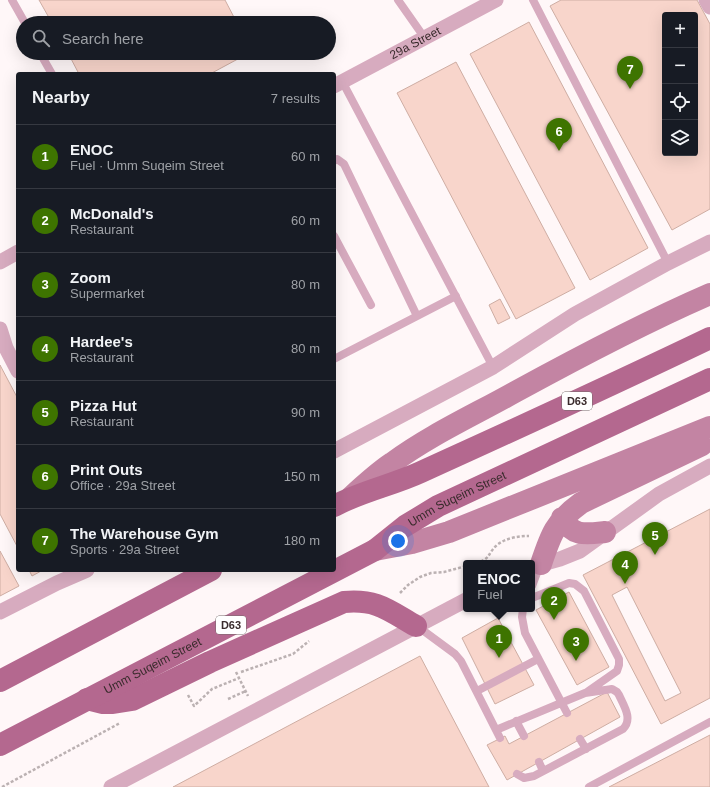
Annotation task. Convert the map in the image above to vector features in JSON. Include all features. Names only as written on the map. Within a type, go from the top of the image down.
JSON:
[{"type":"main road","points":[[342,502],[391,463],[431,438],[637,327],[710,294]]},
{"type":"main road","name":"D63","points":[[342,502],[397,482],[442,462],[603,389],[710,338]]},
{"type":"main road","name":"Umm Suqeim Street","points":[[336,571],[375,550],[421,515],[455,497],[710,379]]},
{"type":"main road","points":[[375,550],[412,543],[449,532],[710,427]]},
{"type":"main road","points":[[536,565],[557,527],[581,503],[710,440]]},
{"type":"main road","points":[[557,527],[566,525],[572,530],[587,534],[605,532]]},
{"type":"main road","points":[[0,681],[208,572]]},
{"type":"main road","name":"Umm Suqeim Street","points":[[0,745],[333,572]]},
{"type":"main road","points":[[87,699],[103,703],[132,700],[210,662],[233,664],[330,607],[344,602],[358,601],[373,603],[386,608],[416,626]]},
{"type":"street","name":"29a Street","points":[[338,83],[496,0]]},
{"type":"street","points":[[706,0],[710,7]]},
{"type":"street","points":[[336,449],[493,367],[575,314],[668,263],[710,242]]},
{"type":"street","points":[[0,262],[16,253]]},
{"type":"street","points":[[0,329],[6,348],[16,368]]},
{"type":"street","points":[[536,565],[573,554],[659,494],[710,466]]},
{"type":"street","points":[[0,612],[37,592],[82,572]]},
{"type":"street","points":[[111,787],[463,602]]},
{"type":"lane","points":[[12,0],[21,16]]},
{"type":"lane","points":[[398,0],[424,37]]},
{"type":"lane","points":[[533,0],[668,263]]},
{"type":"lane","points":[[44,60],[51,72]]},
{"type":"lane","points":[[338,83],[456,296],[493,367]]},
{"type":"lane","points":[[336,159],[344,164],[417,316]]},
{"type":"lane","points":[[336,240],[371,305]]},
{"type":"lane","points":[[336,358],[456,296]]},
{"type":"lane","points":[[496,730],[584,693],[617,671],[619,665],[619,659],[584,591],[575,584],[569,583],[535,597]]},
{"type":"lane","points":[[523,612],[523,625],[538,659],[566,713]]},
{"type":"lane","points":[[416,626],[455,654],[461,661],[500,738]]},
{"type":"lane","points":[[477,691],[538,659]]},
{"type":"lane","points":[[517,774],[524,778],[529,778],[623,729],[628,723],[628,718],[619,695],[615,690],[612,689],[584,693]]},
{"type":"lane","points":[[516,721],[524,736]]},
{"type":"lane","points":[[589,787],[710,722]]},
{"type":"lane","points":[[580,739],[586,749]]},
{"type":"lane","points":[[539,762],[543,771]]},
{"type":"path","points":[[485,560],[496,546],[505,540],[557,527]]},
{"type":"path","points":[[386,608],[408,585],[420,577],[432,573],[463,568]]},
{"type":"path","points":[[255,711],[233,664],[293,654],[314,636]]},
{"type":"path","points":[[185,689],[194,706],[212,688],[239,678]]},
{"type":"path","points":[[228,699],[246,691]]},
{"type":"path","points":[[2,787],[122,723]]},
{"type":"building","points":[[39,0],[225,0],[233,16],[48,16]]},
{"type":"building","points":[[561,0],[697,0],[710,24],[710,209],[672,230],[550,6]]},
{"type":"building","points":[[529,22],[648,248],[590,280],[470,54]]},
{"type":"building","points":[[72,60],[236,60],[214,72],[78,72]]},
{"type":"building","points":[[456,62],[575,288],[516,319],[397,93]]},
{"type":"building","points":[[500,299],[510,318],[498,324],[489,305]]},
{"type":"building","points":[[0,365],[16,395],[16,544],[0,514]]},
{"type":"building","points":[[710,509],[710,698],[661,724],[583,575]],"holes":[[[627,587],[681,693],[665,701],[612,595]]]},
{"type":"building","points":[[0,551],[19,586],[0,596]]},
{"type":"building","points":[[30,572],[39,572],[32,576]]},
{"type":"building","points":[[569,592],[609,667],[577,685],[536,610]]},
{"type":"building","points":[[498,618],[534,685],[495,704],[462,638]]},
{"type":"building","points":[[420,656],[489,787],[173,787]]},
{"type":"building","points":[[607,692],[620,717],[507,780],[487,745],[505,736],[509,744]]},
{"type":"building","points":[[710,735],[710,787],[609,787]]},
{"type":"place","name":"The Warehouse Gym","points":[[630,89]]},
{"type":"place","name":"Print Outs","points":[[559,151]]},
{"type":"place","name":"Pizza Hut","points":[[655,555]]},
{"type":"place","name":"Hardee's","points":[[625,584]]},
{"type":"place","name":"McDonald's","points":[[554,620]]},
{"type":"place","name":"ENOC","points":[[499,658]]},
{"type":"place","name":"Zoom","points":[[576,661]]}]
